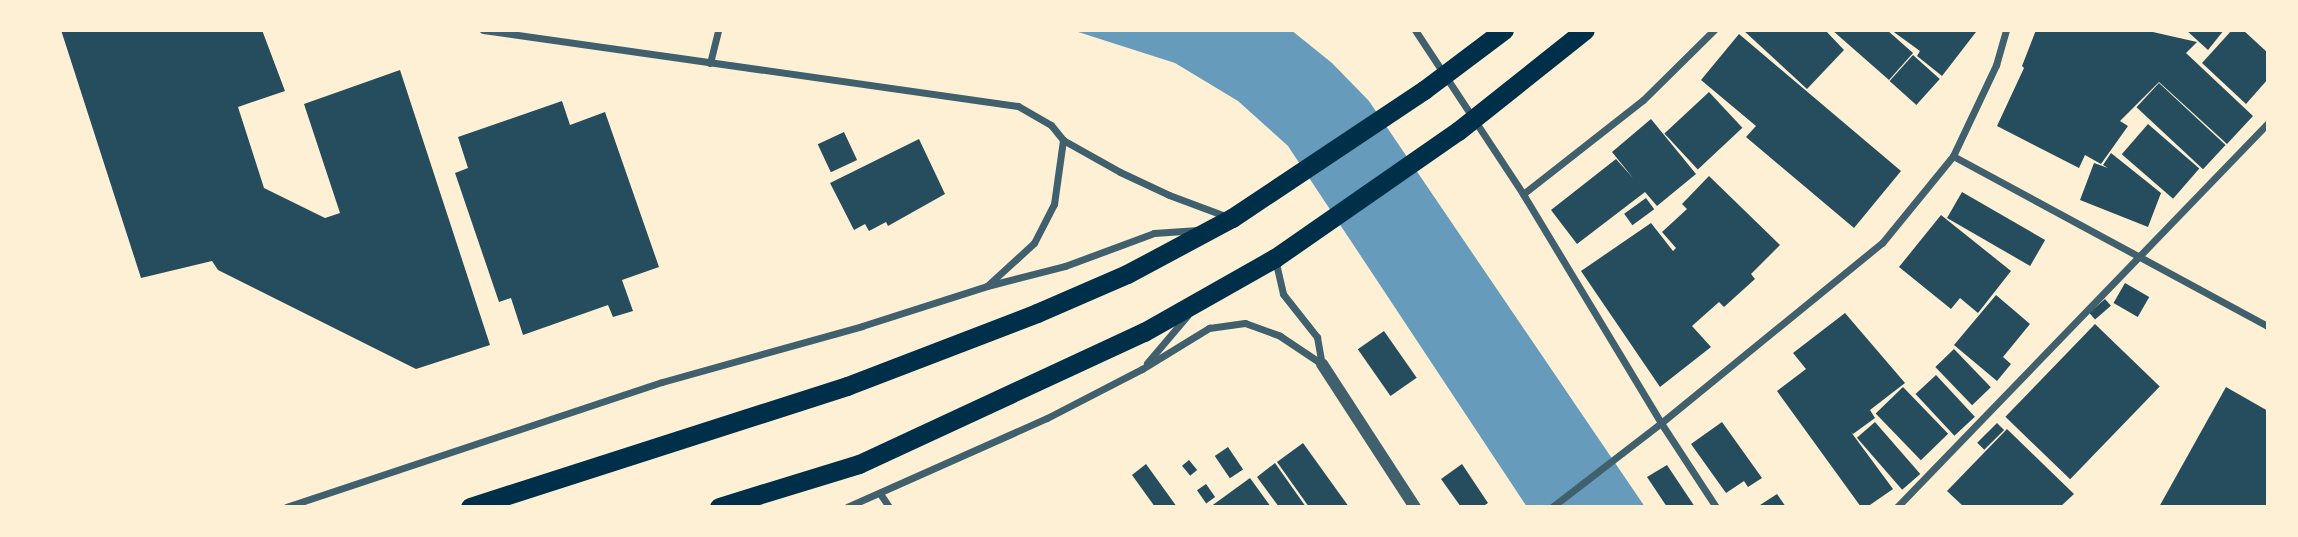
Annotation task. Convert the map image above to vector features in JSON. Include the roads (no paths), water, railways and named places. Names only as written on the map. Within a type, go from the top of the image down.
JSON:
[{"type":"highway","points":[[470,507],[847,386],[1037,313],[1127,274],[1232,218],[1424,90],[1504,30]]},
{"type":"highway","points":[[719,507],[859,464],[1144,332],[1275,258],[1303,239],[1458,131],[1586,30]]},
{"type":"street","points":[[483,30],[1018,106],[1051,125],[1063,140],[1169,195],[1232,218]]},
{"type":"street","points":[[710,63],[718,30]]},
{"type":"street","points":[[1415,30],[1523,194],[1661,423],[1716,507]]},
{"type":"street","points":[[1523,194],[1643,100],[1714,30]]},
{"type":"street","points":[[1552,507],[1650,432],[1882,243],[1953,156],[1996,65],[2006,30]]},
{"type":"street","points":[[1897,507],[2268,123]]},
{"type":"street","points":[[987,286],[1034,243],[1054,204],[1063,140]]},
{"type":"street","points":[[1953,156],[2268,326]]},
{"type":"street","points":[[286,507],[662,382],[862,326],[987,286],[1065,267],[1154,233],[1213,228]]},
{"type":"street","points":[[1275,258],[1283,294],[1317,337],[1322,364],[1415,507]]},
{"type":"street","points":[[1142,369],[1200,300]]},
{"type":"street","points":[[847,507],[881,495],[1047,418],[1142,369],[1209,328],[1245,323],[1280,336],[1322,364]]},
{"type":"street","points":[[881,495],[889,507]]},
{"type":"water","points":[[1072,30],[1291,30],[1332,63],[1369,101],[1645,507],[1527,507],[1288,146],[1238,101],[1175,63]]}]
